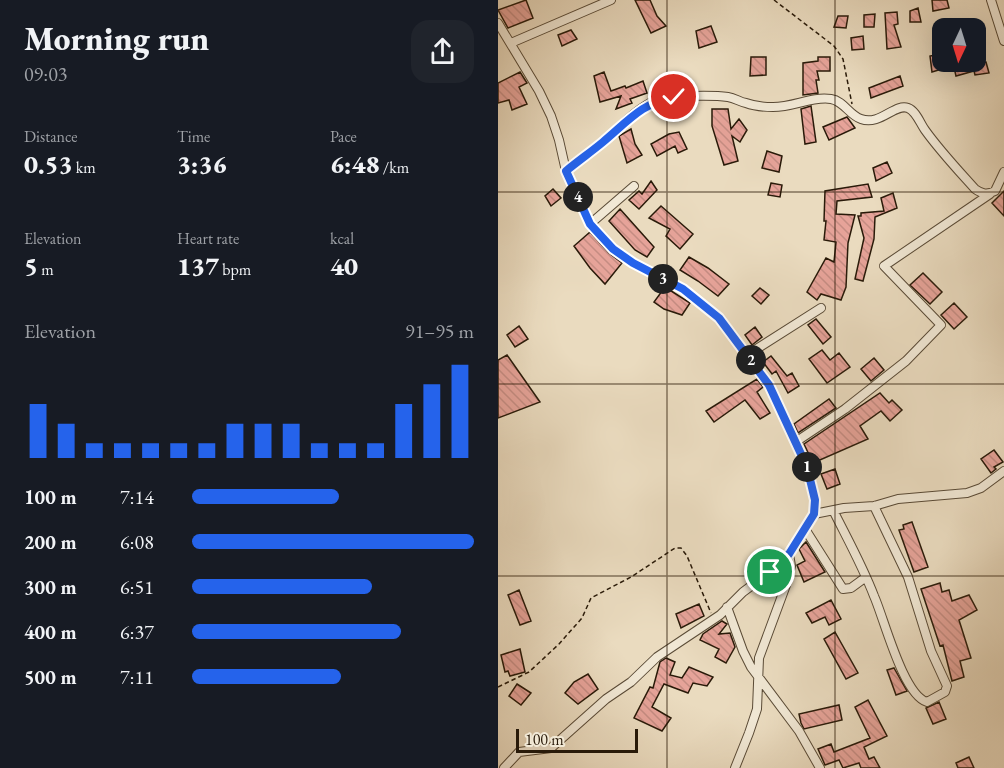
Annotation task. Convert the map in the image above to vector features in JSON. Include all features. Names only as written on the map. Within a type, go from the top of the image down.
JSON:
[{"type":"street","points":[[511,43],[611,0]]},
{"type":"street","points":[[991,0],[1004,41]]},
{"type":"street","points":[[498,23],[539,91],[551,116],[566,171],[590,224],[613,249],[633,263],[694,296],[719,318],[765,377],[797,441],[810,475],[815,500],[814,514],[805,529],[789,554],[770,572],[713,619],[657,657],[631,682],[606,699],[551,748],[519,752],[504,768]]},
{"type":"street","points":[[566,171],[640,110],[657,100],[674,97],[717,96],[731,97],[746,104],[772,107],[795,105],[813,98],[829,99],[842,104],[861,119],[883,118],[901,108],[911,110],[975,189],[981,193],[991,193]]},
{"type":"street","points":[[797,441],[845,409],[906,361],[941,325],[884,266],[998,188],[1004,172]]},
{"type":"street","points":[[590,224],[634,186]]},
{"type":"street","points":[[747,355],[821,308]]},
{"type":"street","points":[[814,514],[851,507],[874,506],[898,499],[968,493],[981,488],[1004,471]]},
{"type":"street","points":[[834,512],[866,577],[891,646],[916,693],[927,702],[945,692],[947,686],[931,651],[908,577],[874,506]]},
{"type":"street","points":[[805,529],[843,589],[851,588],[866,577]]},
{"type":"street","points":[[735,768],[757,709],[759,658],[786,585],[791,566],[789,554]]},
{"type":"street","points":[[727,607],[743,651],[758,678],[798,731],[820,768]]},
{"type":"path","points":[[774,0],[834,46],[843,59],[854,115]]},
{"type":"path","points":[[498,687],[529,672],[559,644],[582,618],[587,603],[596,593],[631,577],[675,548],[681,549],[687,556],[713,619]]},
{"type":"building","points":[[526,0],[533,18],[508,28],[498,10]]},
{"type":"building","points":[[635,0],[650,0],[657,16],[666,26],[651,33]]},
{"type":"building","points":[[932,0],[947,0],[949,8],[933,11]]},
{"type":"building","points":[[918,8],[921,22],[910,22],[910,11]]},
{"type":"building","points":[[897,12],[898,24],[894,25],[901,47],[887,49],[885,13]]},
{"type":"building","points":[[875,14],[874,27],[864,27],[864,15]]},
{"type":"building","points":[[838,16],[848,16],[846,28],[834,27]]},
{"type":"building","points":[[711,26],[717,42],[699,48],[696,31]]},
{"type":"building","points":[[571,30],[577,39],[562,46],[558,35]]},
{"type":"building","points":[[863,36],[864,49],[852,50],[851,38]]},
{"type":"building","points":[[751,57],[766,57],[766,75],[750,76]]},
{"type":"building","points":[[818,57],[830,57],[830,71],[817,71],[818,93],[803,95],[803,63],[818,61]]},
{"type":"building","points":[[986,62],[989,73],[975,75],[974,72],[986,72]]},
{"type":"building","points":[[520,72],[527,83],[519,87],[527,104],[512,110],[509,100],[498,103],[498,83]]},
{"type":"building","points":[[604,72],[611,91],[643,81],[647,93],[630,99],[632,103],[616,109],[621,96],[600,102],[594,76]]},
{"type":"building","points":[[955,72],[970,72],[956,76]]},
{"type":"building","points":[[900,76],[903,86],[871,98],[869,88]]},
{"type":"building","points":[[811,106],[816,142],[805,144],[801,109]]},
{"type":"building","points":[[712,109],[728,109],[731,129],[739,119],[747,130],[740,142],[732,136],[738,161],[724,165],[712,126]]},
{"type":"building","points":[[847,117],[855,128],[829,140],[823,127]]},
{"type":"building","points":[[631,129],[635,144],[642,155],[627,163],[619,136]]},
{"type":"building","points":[[679,132],[687,149],[678,153],[675,146],[657,156],[651,144],[669,134]]},
{"type":"building","points":[[767,151],[782,156],[779,172],[762,168]]},
{"type":"building","points":[[887,162],[892,173],[876,181],[873,168]]},
{"type":"building","points":[[651,181],[657,190],[639,209],[629,200],[639,191],[642,194]]},
{"type":"building","points":[[771,183],[782,185],[780,197],[768,195]]},
{"type":"building","points":[[868,184],[872,197],[837,201],[836,214],[855,215],[848,243],[846,287],[841,300],[821,294],[817,300],[807,292],[826,258],[834,262],[836,242],[824,240],[825,191]]},
{"type":"building","points":[[553,189],[561,198],[551,206],[545,196]]},
{"type":"building","points":[[1004,191],[1004,216],[992,203]]},
{"type":"building","points":[[893,193],[897,208],[875,217],[874,239],[863,281],[855,279],[864,238],[858,216],[861,216],[861,213],[884,211],[881,198]]},
{"type":"building","points":[[661,206],[693,234],[680,249],[666,236],[670,229],[649,218]]},
{"type":"building","points":[[620,209],[654,247],[647,257],[635,250],[609,221]]},
{"type":"building","points":[[590,232],[609,253],[622,263],[605,284],[574,246]]},
{"type":"building","points":[[689,257],[729,284],[718,296],[680,270]]},
{"type":"building","points":[[923,273],[942,292],[930,304],[910,285]]},
{"type":"building","points":[[665,287],[690,303],[682,315],[664,309],[654,302]]},
{"type":"building","points":[[760,288],[769,295],[761,304],[752,296]]},
{"type":"building","points":[[954,303],[967,317],[954,329],[941,315]]},
{"type":"building","points":[[816,319],[831,337],[823,344],[808,325]]},
{"type":"building","points":[[519,326],[528,339],[515,347],[507,335]]},
{"type":"building","points":[[755,327],[762,337],[752,345],[745,335]]},
{"type":"building","points":[[822,350],[830,360],[839,353],[850,367],[827,383],[809,359]]},
{"type":"building","points":[[507,355],[540,402],[498,418],[498,360]]},
{"type":"building","points":[[771,356],[787,376],[792,373],[799,386],[788,393],[776,371],[772,374],[763,362]]},
{"type":"building","points":[[874,358],[884,370],[871,381],[861,369]]},
{"type":"building","points":[[757,379],[763,387],[757,392],[770,413],[760,419],[745,400],[714,422],[706,411]]},
{"type":"building","points":[[880,393],[889,403],[892,400],[902,410],[890,421],[881,411],[860,426],[868,439],[813,463],[804,444]]},
{"type":"building","points":[[829,399],[836,408],[798,433],[794,424]]},
{"type":"building","points":[[994,450],[1003,462],[994,467],[996,469],[991,473],[981,459]]},
{"type":"building","points":[[835,469],[840,484],[827,489],[821,474]]},
{"type":"building","points":[[912,522],[928,567],[914,572],[899,530],[904,529],[903,525]]},
{"type":"building","points":[[806,542],[825,572],[804,582],[797,565],[805,561],[799,549]]},
{"type":"building","points":[[940,583],[942,592],[949,590],[952,601],[969,595],[977,610],[959,620],[971,658],[960,661],[964,677],[952,681],[943,645],[940,646],[921,589]]},
{"type":"building","points":[[519,590],[531,621],[520,625],[508,595]]},
{"type":"building","points":[[831,600],[841,619],[829,625],[825,617],[812,623],[806,613]]},
{"type":"building","points":[[699,604],[704,616],[681,628],[676,614]]},
{"type":"building","points":[[722,621],[727,624],[719,634],[730,633],[735,647],[726,663],[715,657],[719,649],[700,640],[703,634]]},
{"type":"building","points":[[835,632],[858,673],[846,679],[824,639]]},
{"type":"building","points":[[520,649],[525,672],[510,676],[508,671],[505,672],[501,655]]},
{"type":"building","points":[[666,658],[675,662],[670,675],[682,678],[689,667],[713,677],[707,686],[693,683],[688,693],[664,684],[652,707],[671,718],[662,731],[634,718],[650,687],[653,688],[660,662]]},
{"type":"building","points":[[894,668],[907,691],[896,695],[887,670]]},
{"type":"building","points":[[588,674],[598,689],[578,704],[565,693],[574,682]]},
{"type":"building","points":[[517,684],[531,693],[521,705],[509,696]]},
{"type":"building","points":[[868,700],[887,736],[864,747],[869,759],[874,757],[880,768],[861,768],[859,763],[843,768],[839,760],[825,765],[818,749],[831,744],[834,752],[870,738],[855,707]]},
{"type":"building","points":[[939,702],[946,719],[933,724],[926,708]]},
{"type":"building","points":[[839,705],[842,720],[804,729],[799,714]]},
{"type":"building","points":[[969,757],[974,768],[958,768],[956,763]]},
{"type":"route","points":[[674,97],[657,100],[640,110],[566,171],[590,224],[613,249],[633,263],[694,296],[719,318],[765,377],[797,441],[810,475],[815,500],[814,514],[789,554],[770,572]]}]
